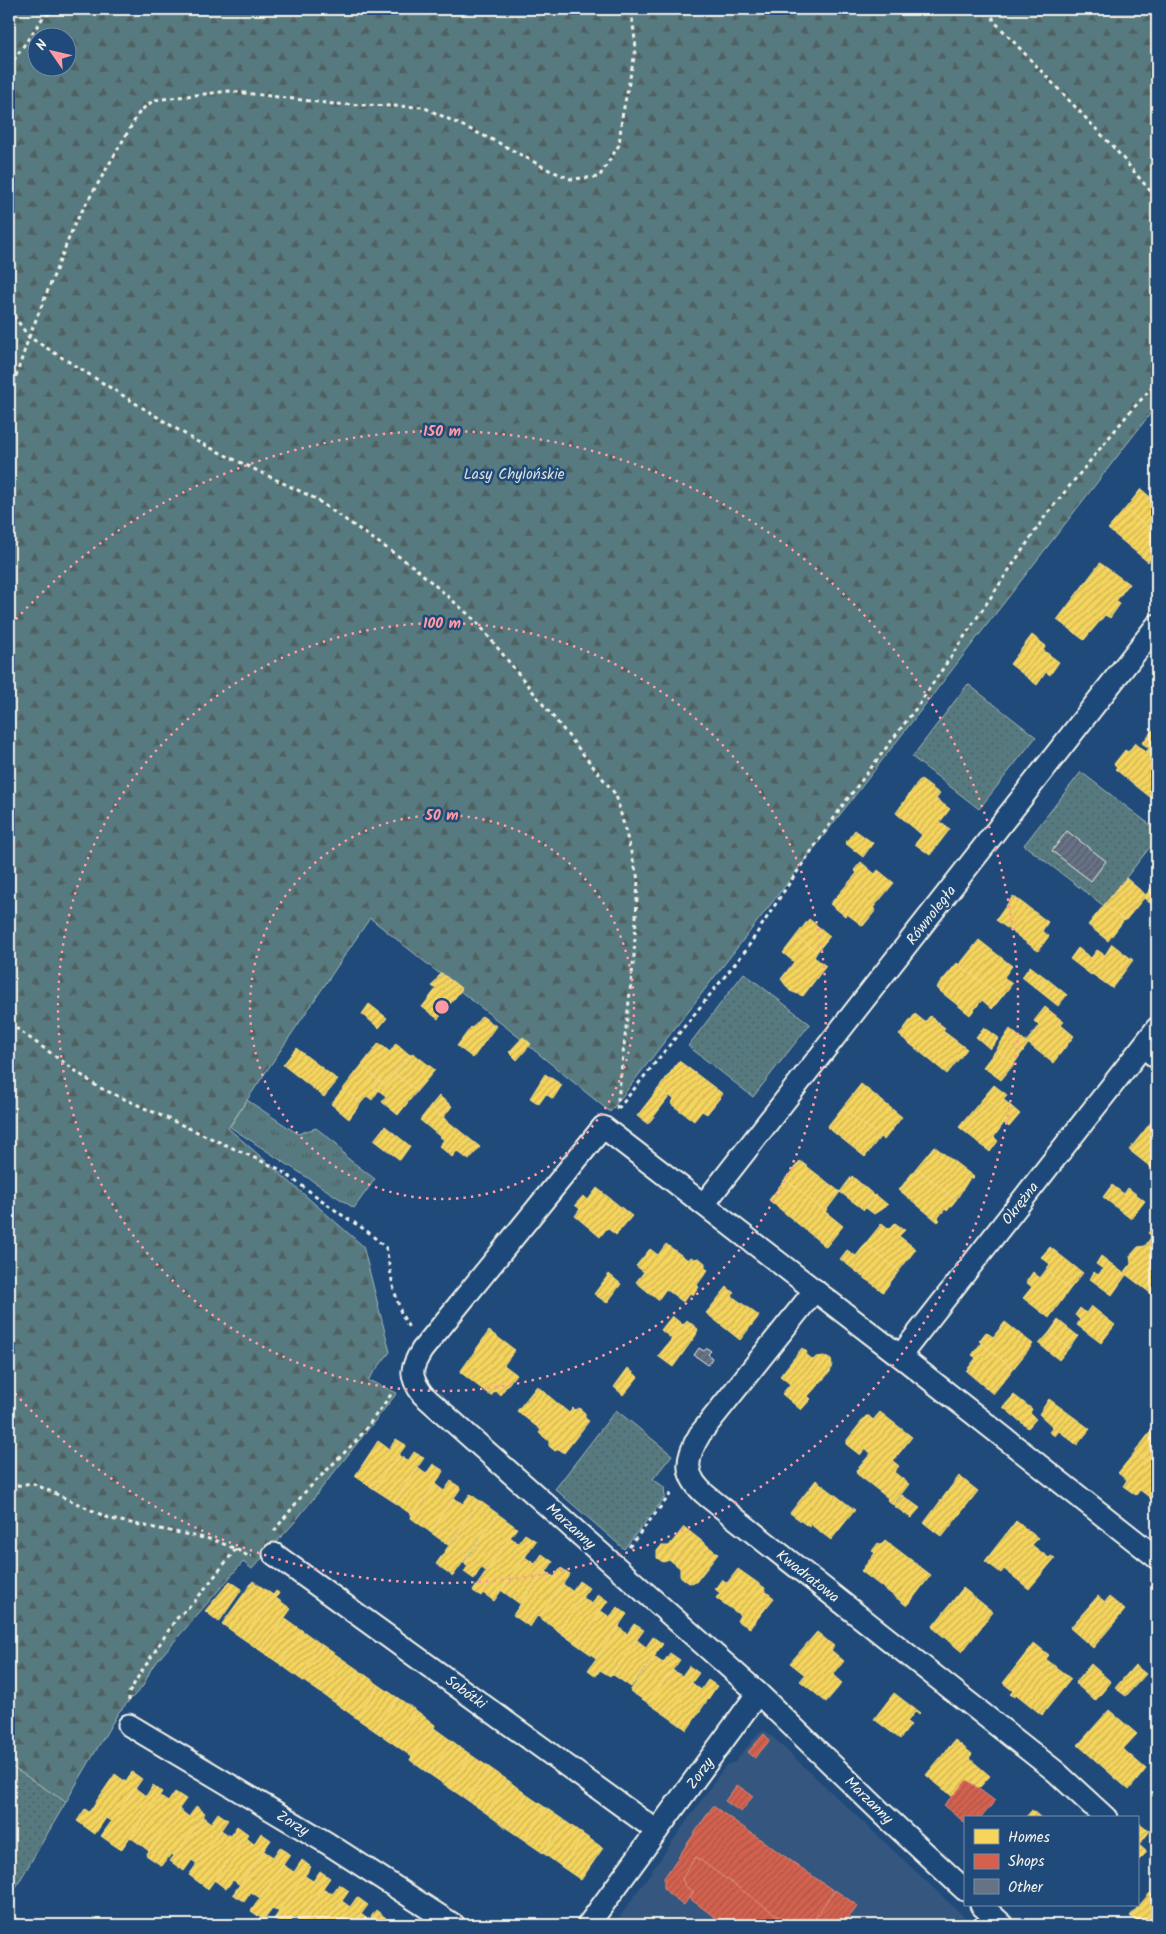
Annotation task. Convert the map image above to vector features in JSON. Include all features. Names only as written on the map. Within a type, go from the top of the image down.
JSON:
[{"type":"street","name":"Równoległa","points":[[704,1204],[1157,625]]},
{"type":"street","name":"Okrężna","points":[[900,1356],[1157,1028]]},
{"type":"street","points":[[418,1358],[603,1127],[900,1356],[1157,1558]]},
{"type":"street","points":[[690,1479],[690,1456],[700,1434],[815,1290]]},
{"type":"street","name":"Marzanny","points":[[418,1358],[413,1376],[416,1385],[423,1395],[758,1693],[884,1815],[964,1889]]},
{"type":"street","name":"Kwadratowa","points":[[690,1479],[698,1489],[1055,1772],[1104,1816]]},
{"type":"street","name":"Sobótki","points":[[274,1554],[657,1831]]},
{"type":"street","name":"Zorzy","points":[[588,1925],[758,1693]]},
{"type":"street","name":"Zorzy","points":[[129,1725],[328,1843],[454,1925]]},
{"type":"street","points":[[982,1906],[1003,1925]]},
{"type":"lane","points":[[1139,1050],[1157,1064]]},
{"type":"path","points":[[9,67],[44,16],[62,9]]},
{"type":"path","points":[[9,397],[30,337],[75,224],[140,110],[154,100],[229,91],[334,104],[423,107],[499,143],[549,170],[571,179],[599,177],[619,145],[622,117],[636,48],[631,9]]},
{"type":"path","points":[[990,9],[994,21],[1115,149],[1157,199]]},
{"type":"path","points":[[9,310],[30,337],[196,441],[314,498],[414,567],[476,621],[616,795],[638,879],[634,956],[617,1110]]},
{"type":"path","points":[[603,1127],[746,950],[843,805],[928,690],[1046,515],[1129,413],[1157,382]]},
{"type":"path","points":[[9,1023],[98,1087],[279,1169],[342,1216],[367,1231],[386,1248],[393,1286],[418,1358],[358,1439],[305,1492],[272,1534],[274,1554],[248,1556],[214,1540],[112,1519],[32,1483],[9,1487]]},
{"type":"path","points":[[614,1565],[674,1489],[690,1479]]},
{"type":"path","points":[[129,1725],[129,1693],[138,1677],[176,1619],[195,1601],[236,1549]]},
{"type":"shaded area","points":[[766,1731],[973,1925],[614,1925],[726,1765],[735,1762],[759,1732]]},
{"type":"green space","name":"Lasy Chylońskie","points":[[9,9],[1157,9],[1157,405],[610,1112],[529,1046],[523,1037],[521,1039],[460,991],[461,988],[442,973],[440,974],[370,918],[228,1128],[363,1246],[390,1352],[368,1380],[397,1393],[294,1523],[252,1569],[243,1562],[152,1667],[143,1686],[118,1713],[66,1802],[9,1765]]},
{"type":"green space","points":[[968,684],[1036,737],[979,809],[912,757]]},
{"type":"green space","points":[[1081,772],[1157,830],[1157,838],[1104,906],[1024,845]]},
{"type":"green space","points":[[744,973],[810,1024],[753,1097],[688,1046]]},
{"type":"green space","points":[[247,1100],[298,1134],[316,1128],[337,1144],[346,1157],[375,1179],[354,1208],[230,1127]]},
{"type":"green space","points":[[616,1410],[672,1455],[653,1479],[664,1487],[665,1497],[624,1549],[555,1489]]},
{"type":"green space","points":[[9,1765],[66,1802],[9,1899]]},
{"type":"green space","points":[[9,1913],[26,1925],[9,1925]]},
{"type":"building: Homes","points":[[1141,489],[1157,503],[1157,535],[1125,509]]},
{"type":"building: Homes","points":[[1125,509],[1157,535],[1157,550],[1148,562],[1108,529]]},
{"type":"building: Homes","points":[[1100,563],[1129,584],[1116,601],[1120,604],[1110,618],[1105,615],[1084,640],[1057,620]]},
{"type":"building: Homes","points":[[1032,635],[1046,646],[1043,650],[1059,662],[1050,675],[1046,672],[1037,685],[1010,664]]},
{"type":"building: Homes","points":[[1153,730],[1157,733],[1157,787],[1150,797],[1115,769],[1117,767],[1114,764],[1125,750],[1128,752],[1135,743],[1146,752],[1149,748],[1142,743]]},
{"type":"building: Homes","points":[[920,779],[940,794],[936,799],[950,809],[940,822],[950,829],[930,855],[915,844],[922,835],[896,813]]},
{"type":"building: Homes","points":[[855,830],[873,843],[863,857],[845,843]]},
{"type":"building: Homes","points":[[861,862],[875,874],[878,870],[894,883],[873,908],[876,910],[863,926],[847,914],[845,916],[830,904],[857,873],[854,870]]},
{"type":"building: Homes","points":[[1126,878],[1146,895],[1157,880],[1157,909],[1144,898],[1125,921],[1104,905]]},
{"type":"building: Homes","points":[[1013,896],[1048,922],[1042,931],[1049,936],[1038,951],[996,920]]},
{"type":"building: Homes","points":[[1104,905],[1124,920],[1108,941],[1088,925]]},
{"type":"building: Homes","points":[[809,919],[830,936],[817,952],[796,936]]},
{"type":"building: Homes","points":[[796,936],[817,952],[814,957],[826,966],[803,996],[790,991],[781,979],[794,962],[783,953]]},
{"type":"building: Homes","points":[[979,940],[1012,966],[1004,977],[1012,984],[1001,998],[959,965]]},
{"type":"building: Homes","points":[[1112,944],[1133,960],[1112,988],[1070,959],[1078,948],[1091,958],[1097,950],[1105,955]]},
{"type":"building: Homes","points":[[957,963],[1001,998],[992,1009],[982,1000],[970,1015],[936,988]]},
{"type":"building: Homes","points":[[1030,966],[1046,978],[1038,990],[1022,977]]},
{"type":"building: Homes","points":[[441,973],[462,989],[438,1019],[422,1007],[436,989],[432,986]]},
{"type":"building: Homes","points":[[1046,978],[1067,995],[1058,1006],[1038,990]]},
{"type":"building: Homes","points":[[369,1004],[387,1018],[379,1028],[362,1014]]},
{"type":"building: Homes","points":[[1045,1007],[1064,1022],[1061,1025],[1074,1036],[1053,1063],[1026,1042],[1039,1026],[1034,1021]]},
{"type":"building: Homes","points":[[915,1014],[925,1022],[930,1016],[945,1028],[943,1031],[967,1049],[947,1074],[899,1035]]},
{"type":"building: Homes","points":[[482,1016],[496,1026],[473,1058],[457,1046]]},
{"type":"building: Homes","points":[[984,1027],[999,1038],[990,1049],[976,1037]]},
{"type":"building: Homes","points":[[1010,1029],[1028,1044],[1014,1064],[996,1050]]},
{"type":"building: Homes","points":[[523,1037],[531,1044],[517,1060],[509,1052]]},
{"type":"building: Homes","points":[[379,1043],[390,1052],[396,1043],[410,1055],[385,1085],[361,1066]]},
{"type":"building: Homes","points":[[296,1048],[338,1080],[324,1097],[283,1065]]},
{"type":"building: Homes","points":[[996,1050],[1014,1064],[1001,1080],[983,1067]]},
{"type":"building: Homes","points":[[413,1053],[435,1070],[417,1091],[395,1074]]},
{"type":"building: Homes","points":[[679,1061],[723,1094],[707,1114],[702,1111],[694,1121],[671,1104],[674,1099],[658,1089]]},
{"type":"building: Homes","points":[[361,1066],[379,1081],[374,1087],[379,1090],[372,1100],[367,1096],[361,1103],[343,1089]]},
{"type":"building: Homes","points":[[395,1074],[417,1091],[398,1115],[382,1102],[386,1096],[374,1087],[379,1081],[385,1085]]},
{"type":"building: Homes","points":[[545,1074],[562,1085],[553,1099],[546,1094],[539,1104],[530,1098]]},
{"type":"building: Homes","points":[[861,1084],[902,1117],[884,1140],[842,1108]]},
{"type":"building: Homes","points":[[994,1085],[1007,1095],[1003,1099],[1020,1114],[1009,1127],[1004,1123],[994,1137],[998,1141],[990,1152],[959,1127]]},
{"type":"building: Homes","points":[[343,1089],[361,1103],[349,1119],[331,1104]]},
{"type":"building: Homes","points":[[658,1089],[669,1097],[648,1124],[637,1116]]},
{"type":"building: Homes","points":[[439,1096],[452,1106],[443,1118],[430,1107]]},
{"type":"building: Homes","points":[[430,1107],[480,1147],[469,1160],[457,1151],[452,1157],[439,1146],[444,1140],[420,1120]]},
{"type":"building: Homes","points":[[842,1108],[880,1137],[865,1157],[827,1127]]},
{"type":"building: Homes","points":[[1152,1121],[1157,1125],[1157,1172],[1129,1150]]},
{"type":"building: Homes","points":[[385,1126],[410,1146],[400,1160],[374,1140]]},
{"type":"building: Homes","points":[[934,1146],[974,1177],[970,1178],[956,1200],[916,1168]]},
{"type":"building: Homes","points":[[800,1161],[840,1192],[825,1212],[785,1179]]},
{"type":"building: Homes","points":[[916,1168],[956,1200],[947,1211],[945,1209],[938,1218],[940,1220],[938,1222],[899,1190]]},
{"type":"building: Homes","points":[[852,1176],[875,1196],[864,1210],[840,1192]]},
{"type":"building: Homes","points":[[785,1179],[843,1226],[826,1247],[769,1200]]},
{"type":"building: Homes","points":[[1112,1185],[1124,1194],[1128,1188],[1145,1201],[1131,1219],[1103,1197]]},
{"type":"building: Homes","points":[[597,1188],[632,1216],[616,1235],[607,1228],[600,1237],[575,1216],[580,1209],[575,1205],[583,1196],[588,1200]]},
{"type":"building: Homes","points":[[876,1195],[888,1205],[874,1214],[866,1208]]},
{"type":"building: Homes","points":[[1157,1221],[1157,1240],[1148,1233]]},
{"type":"building: Homes","points":[[882,1223],[889,1229],[895,1223],[905,1230],[899,1236],[916,1249],[899,1271],[865,1244]]},
{"type":"building: Homes","points":[[1152,1236],[1157,1240],[1157,1289],[1153,1295],[1124,1273],[1131,1264],[1130,1256],[1138,1247],[1145,1246]]},
{"type":"building: Homes","points":[[666,1244],[688,1260],[691,1257],[694,1259],[699,1258],[705,1263],[705,1268],[708,1270],[697,1285],[699,1287],[693,1295],[690,1293],[683,1302],[666,1289],[658,1300],[636,1282],[644,1272],[636,1266],[650,1249],[658,1255]]},
{"type":"building: Homes","points":[[865,1244],[899,1271],[883,1292],[840,1259],[847,1250],[856,1256]]},
{"type":"building: Homes","points":[[1050,1247],[1083,1273],[1070,1289],[1046,1270],[1050,1264],[1041,1257]]},
{"type":"building: Homes","points":[[1101,1256],[1126,1275],[1112,1295],[1090,1279],[1094,1272],[1098,1275],[1103,1269],[1096,1264]]},
{"type":"building: Homes","points":[[1046,1270],[1070,1289],[1049,1318],[1023,1298],[1032,1287],[1026,1282],[1033,1272],[1040,1278]]},
{"type":"building: Homes","points":[[609,1274],[621,1284],[607,1303],[594,1294]]},
{"type":"building: Homes","points":[[727,1287],[734,1293],[732,1296],[759,1316],[740,1340],[706,1313]]},
{"type":"building: Homes","points":[[1091,1306],[1115,1325],[1101,1343],[1077,1325],[1080,1320],[1075,1315],[1080,1308],[1086,1313]]},
{"type":"building: Homes","points":[[672,1316],[683,1325],[672,1339],[661,1330]]},
{"type":"building: Homes","points":[[687,1320],[698,1329],[696,1335],[683,1325]]},
{"type":"building: Homes","points":[[1058,1320],[1078,1336],[1069,1348],[1049,1333]]},
{"type":"building: Homes","points":[[1005,1322],[1033,1344],[1013,1369],[979,1341],[986,1332],[993,1337]]},
{"type":"building: Homes","points":[[683,1325],[696,1335],[673,1367],[658,1356]]},
{"type":"building: Homes","points":[[489,1331],[515,1350],[504,1365],[516,1374],[500,1395],[495,1391],[491,1396],[460,1372]]},
{"type":"building: Homes","points":[[1049,1333],[1069,1348],[1059,1360],[1039,1344]]},
{"type":"building: Homes","points":[[981,1343],[1013,1369],[993,1394],[966,1371],[976,1358],[972,1355]]},
{"type":"building: Homes","points":[[802,1348],[813,1360],[816,1357],[824,1356],[831,1360],[832,1364],[830,1372],[808,1396],[811,1399],[801,1410],[782,1394],[790,1384],[780,1376]]},
{"type":"building: Homes","points":[[628,1368],[638,1377],[623,1395],[614,1387]]},
{"type":"building: Homes","points":[[537,1386],[569,1413],[573,1408],[575,1410],[579,1408],[585,1413],[585,1418],[589,1421],[564,1453],[559,1449],[555,1451],[549,1446],[549,1441],[539,1433],[541,1430],[517,1411]]},
{"type":"building: Homes","points":[[1014,1395],[1032,1409],[1030,1413],[1036,1419],[1028,1428],[1003,1407]]},
{"type":"building: Homes","points":[[1049,1399],[1090,1429],[1077,1445],[1059,1431],[1055,1436],[1049,1432],[1053,1427],[1039,1414]]},
{"type":"building: Homes","points":[[880,1412],[912,1437],[893,1461],[899,1466],[894,1472],[909,1484],[893,1505],[887,1500],[888,1498],[857,1474],[856,1471],[871,1453],[865,1449],[860,1455],[847,1445],[847,1440],[866,1416],[873,1420]]},
{"type":"building: Homes","points":[[1151,1431],[1157,1435],[1157,1469],[1135,1452]]},
{"type":"building: Homes","points":[[396,1439],[406,1445],[374,1489],[355,1476],[378,1441],[389,1449]]},
{"type":"building: Homes","points":[[414,1452],[424,1458],[394,1502],[374,1489],[398,1455],[408,1461]]},
{"type":"building: Homes","points":[[1135,1452],[1157,1469],[1157,1503],[1140,1490],[1136,1495],[1123,1486],[1127,1480],[1118,1473]]},
{"type":"building: Homes","points":[[433,1464],[444,1471],[411,1518],[412,1515],[394,1502],[418,1468],[426,1474]]},
{"type":"building: Homes","points":[[959,1476],[978,1491],[942,1537],[924,1523]]},
{"type":"building: Homes","points":[[816,1480],[855,1510],[831,1540],[810,1524],[809,1527],[790,1513]]},
{"type":"building: Homes","points":[[451,1481],[461,1488],[430,1532],[411,1518],[435,1484],[444,1491]]},
{"type":"building: Homes","points":[[470,1494],[480,1501],[448,1545],[430,1532],[454,1498],[463,1504]]},
{"type":"building: Homes","points":[[902,1495],[920,1508],[911,1518],[894,1506]]},
{"type":"building: Homes","points":[[480,1501],[498,1514],[453,1576],[436,1564]]},
{"type":"building: Homes","points":[[498,1514],[517,1528],[486,1571],[481,1568],[474,1579],[464,1572],[468,1566],[464,1563]]},
{"type":"building: Homes","points":[[1016,1521],[1038,1538],[1032,1545],[1049,1558],[1051,1556],[1055,1558],[1029,1589],[1004,1569],[1001,1573],[985,1561]]},
{"type":"building: Homes","points":[[684,1527],[718,1554],[696,1582],[689,1583],[680,1576],[680,1568],[670,1560],[663,1562],[657,1558],[657,1551],[661,1546],[669,1546]]},
{"type":"building: Homes","points":[[525,1534],[536,1541],[494,1601],[483,1593],[481,1596],[473,1591],[510,1537],[518,1543]]},
{"type":"building: Homes","points":[[885,1540],[931,1575],[907,1606],[861,1571],[875,1553],[872,1551],[878,1543],[881,1545]]},
{"type":"building: Homes","points":[[529,1551],[525,1557],[535,1564],[542,1554],[553,1562],[546,1572],[544,1570],[520,1604],[502,1591]]},
{"type":"building: Homes","points":[[561,1568],[570,1574],[530,1627],[513,1615],[544,1570],[554,1577]]},
{"type":"building: Homes","points":[[738,1569],[765,1588],[764,1590],[774,1598],[750,1628],[737,1621],[740,1615],[716,1598],[720,1593],[715,1589],[722,1579],[727,1583]]},
{"type":"building: Homes","points":[[230,1581],[242,1589],[219,1622],[205,1611]]},
{"type":"building: Homes","points":[[253,1581],[273,1595],[242,1638],[222,1624]]},
{"type":"building: Homes","points":[[579,1581],[589,1588],[558,1631],[539,1617],[563,1584],[572,1591]]},
{"type":"building: Homes","points":[[963,1588],[993,1612],[962,1652],[932,1627]]},
{"type":"building: Homes","points":[[276,1591],[279,1593],[276,1598],[291,1609],[261,1651],[242,1638]]},
{"type":"building: Homes","points":[[598,1594],[608,1601],[576,1644],[558,1631],[582,1597],[592,1604]]},
{"type":"building: Homes","points":[[1098,1596],[1105,1602],[1109,1597],[1125,1610],[1093,1648],[1070,1628]]},
{"type":"building: Homes","points":[[617,1607],[627,1614],[596,1658],[576,1644],[601,1611],[610,1617]]},
{"type":"building: Homes","points":[[284,1618],[303,1631],[280,1664],[261,1651]]},
{"type":"building: Homes","points":[[620,1624],[619,1627],[627,1634],[634,1624],[644,1630],[610,1676],[600,1670],[596,1676],[588,1670]]},
{"type":"building: Homes","points":[[303,1631],[322,1645],[299,1678],[280,1664]]},
{"type":"building: Homes","points":[[817,1632],[834,1646],[831,1650],[844,1661],[833,1675],[842,1683],[826,1702],[800,1681],[805,1675],[790,1663]]},
{"type":"building: Homes","points":[[653,1637],[663,1644],[631,1687],[612,1674],[637,1640],[646,1647]]},
{"type":"building: Homes","points":[[1034,1643],[1049,1655],[1046,1659],[1071,1679],[1042,1715],[1017,1695],[1014,1697],[1010,1694],[1013,1691],[1003,1683]]},
{"type":"building: Homes","points":[[322,1645],[341,1658],[318,1691],[299,1678]]},
{"type":"building: Homes","points":[[670,1653],[680,1660],[648,1703],[630,1691],[656,1654],[654,1657],[663,1663]]},
{"type":"building: Homes","points":[[341,1658],[360,1671],[337,1704],[318,1691]]},
{"type":"building: Homes","points":[[1091,1664],[1111,1682],[1095,1701],[1075,1683]]},
{"type":"building: Homes","points":[[1135,1665],[1146,1674],[1126,1696],[1115,1688]]},
{"type":"building: Homes","points":[[689,1666],[699,1673],[667,1716],[648,1703],[672,1670],[682,1676]]},
{"type":"building: Homes","points":[[360,1671],[379,1685],[356,1718],[337,1704]]},
{"type":"building: Homes","points":[[708,1680],[717,1686],[687,1730],[667,1716],[691,1682],[701,1690]]},
{"type":"building: Homes","points":[[379,1685],[398,1698],[375,1731],[356,1718]]},
{"type":"building: Homes","points":[[894,1693],[920,1713],[915,1712],[907,1722],[911,1725],[900,1739],[874,1719]]},
{"type":"building: Homes","points":[[398,1698],[417,1711],[394,1744],[375,1731]]},
{"type":"building: Homes","points":[[1109,1710],[1137,1734],[1123,1749],[1146,1769],[1129,1790],[1078,1745]]},
{"type":"building: Homes","points":[[417,1711],[435,1725],[410,1760],[412,1757],[394,1744]]},
{"type":"building: Homes","points":[[435,1725],[434,1728],[452,1741],[429,1774],[410,1760]]},
{"type":"building: Homes","points":[[955,1740],[972,1754],[969,1758],[990,1776],[979,1788],[967,1780],[953,1797],[926,1775]]},
{"type":"building: Homes","points":[[452,1741],[471,1755],[448,1787],[429,1774]]},
{"type":"building: Homes","points":[[471,1755],[490,1768],[467,1800],[448,1787]]},
{"type":"building: Homes","points":[[490,1768],[509,1781],[486,1813],[467,1800]]},
{"type":"building: Homes","points":[[132,1772],[142,1779],[112,1822],[106,1818],[95,1834],[77,1821],[85,1809],[89,1812],[115,1774],[126,1782]]},
{"type":"building: Homes","points":[[509,1781],[527,1795],[505,1827],[486,1813]]},
{"type":"building: Homes","points":[[153,1785],[162,1792],[121,1850],[101,1836],[135,1788],[146,1796]]},
{"type":"building: Homes","points":[[175,1792],[186,1799],[149,1851],[130,1837],[159,1796],[168,1802]]},
{"type":"building: Homes","points":[[527,1795],[546,1808],[524,1840],[505,1827]]},
{"type":"building: Homes","points":[[196,1806],[205,1813],[174,1857],[171,1854],[162,1866],[146,1855],[179,1809],[189,1817]]},
{"type":"building: Homes","points":[[546,1808],[565,1821],[543,1853],[524,1840]]},
{"type":"building: Homes","points":[[1032,1810],[1039,1816],[1027,1816]]},
{"type":"building: Homes","points":[[218,1813],[228,1820],[197,1864],[192,1860],[184,1871],[170,1861],[203,1817],[211,1823]]},
{"type":"building: Homes","points":[[565,1821],[584,1835],[562,1867],[543,1853]]},
{"type":"building: Homes","points":[[1138,1822],[1150,1831],[1139,1845],[1147,1852],[1138,1861]]},
{"type":"building: Homes","points":[[237,1826],[248,1834],[208,1889],[189,1875],[221,1830],[230,1836]]},
{"type":"building: Homes","points":[[261,1833],[271,1840],[240,1885],[233,1880],[226,1889],[214,1880],[245,1837],[254,1844]]},
{"type":"building: Homes","points":[[584,1835],[603,1848],[581,1880],[562,1867]]},
{"type":"building: Homes","points":[[280,1847],[290,1855],[260,1898],[251,1892],[244,1902],[233,1894],[264,1851],[273,1857]]},
{"type":"building: Homes","points":[[302,1860],[311,1867],[279,1912],[273,1908],[264,1920],[251,1911],[283,1865],[294,1872]]},
{"type":"building: Homes","points":[[1157,1869],[1157,1879],[1152,1875]]},
{"type":"building: Homes","points":[[320,1871],[330,1878],[299,1922],[294,1917],[288,1925],[283,1925],[274,1919],[302,1878],[305,1876],[313,1881]]},
{"type":"building: Homes","points":[[339,1884],[349,1891],[325,1925],[297,1925],[323,1888],[332,1894]]},
{"type":"building: Homes","points":[[1150,1893],[1157,1899],[1157,1917],[1150,1925],[1140,1925],[1130,1916]]},
{"type":"building: Homes","points":[[357,1897],[368,1905],[353,1925],[325,1925],[342,1901],[350,1907]]},
{"type":"building: Homes","points":[[376,1910],[386,1918],[381,1925],[353,1925],[361,1914],[369,1920]]},
{"type":"building: Shops","points":[[764,1734],[770,1740],[755,1758],[748,1752]]},
{"type":"building: Shops","points":[[967,1780],[995,1801],[983,1816],[964,1816],[964,1822],[944,1805]]},
{"type":"building: Shops","points":[[737,1785],[753,1796],[741,1812],[725,1801]]},
{"type":"building: Shops","points":[[713,1806],[834,1891],[810,1925],[790,1925],[696,1857],[682,1878],[685,1886],[693,1892],[684,1905],[668,1893],[664,1888],[664,1878]]},
{"type":"building: Shops","points":[[696,1857],[790,1925],[723,1925],[689,1898],[694,1892],[685,1886],[682,1878]]},
{"type":"building: Shops","points":[[835,1890],[858,1906],[843,1925],[810,1925]]},
{"type":"building: Other","points":[[1067,831],[1106,861],[1091,881],[1052,851]]},
{"type":"building: Other","points":[[699,1348],[704,1351],[707,1348],[711,1351],[708,1354],[712,1358],[708,1365],[694,1355]]}]
